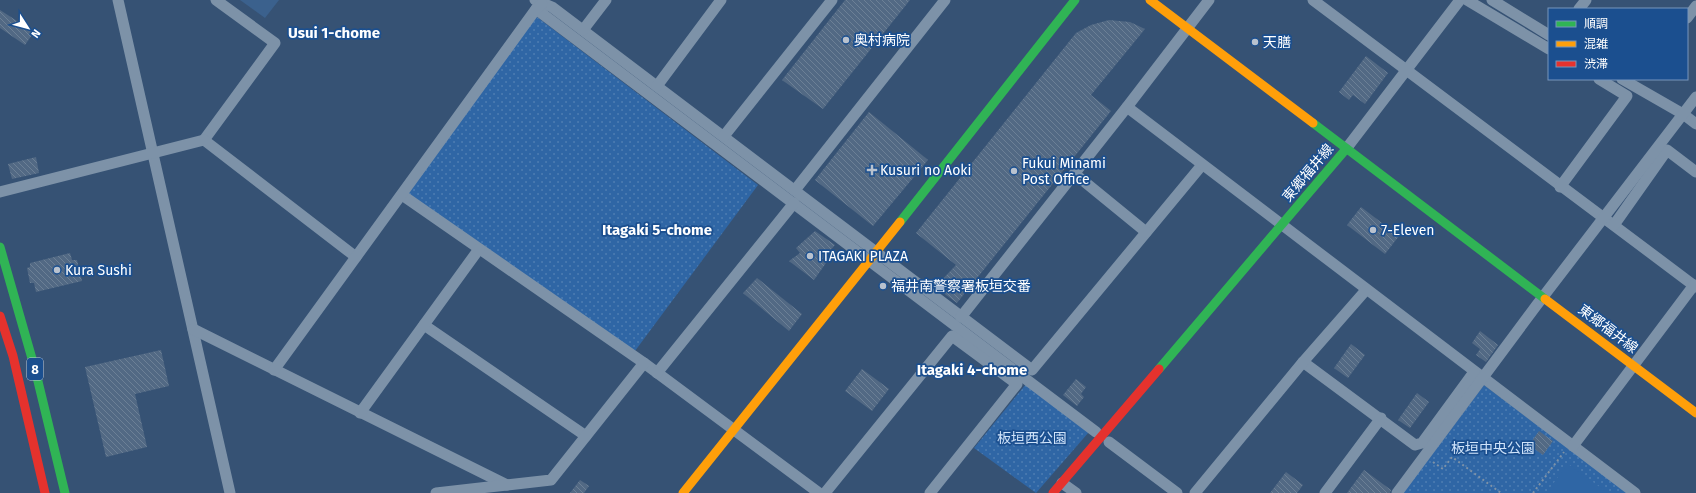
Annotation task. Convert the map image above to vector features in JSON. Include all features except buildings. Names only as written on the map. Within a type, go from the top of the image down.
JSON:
[{"type":"main road","points":[[683,493],[870,261],[1075,0]]},
{"type":"main road","points":[[1150,0],[1346,149]]},
{"type":"main road","name":"東郷福井線","points":[[1053,493],[1346,149],[1696,413]]},
{"type":"main road","name":"8","points":[[0,247],[35,369],[65,493]]},
{"type":"main road","name":"8","points":[[0,316],[13,356],[45,493]]},
{"type":"street","points":[[118,0],[230,493]]},
{"type":"street","points":[[0,192],[204,140],[275,43],[216,0]]},
{"type":"street","points":[[583,30],[606,0]]},
{"type":"street","points":[[657,86],[721,0]]},
{"type":"street","points":[[724,136],[832,0]]},
{"type":"street","points":[[795,190],[945,0]]},
{"type":"street","points":[[961,318],[1075,174],[1209,0]]},
{"type":"street","points":[[1313,0],[1560,187],[1604,217],[1695,286],[1570,447]]},
{"type":"street","points":[[1346,149],[1460,0]]},
{"type":"street","points":[[1467,0],[1548,48]]},
{"type":"street","points":[[1492,0],[1548,34]]},
{"type":"street","points":[[1580,8],[1586,0]]},
{"type":"street","points":[[540,3],[552,7],[583,30],[877,252],[961,318],[1032,370],[1202,165]]},
{"type":"street","points":[[274,370],[540,3]]},
{"type":"street","points":[[540,3],[794,203],[1096,432]]},
{"type":"street","points":[[1688,17],[1696,6]]},
{"type":"street","points":[[1560,187],[1627,96],[1601,80]]},
{"type":"street","points":[[1624,80],[1683,114],[1696,124]]},
{"type":"street","points":[[1303,362],[1381,418],[1415,445],[1422,443],[1542,298],[1696,97]]},
{"type":"street","points":[[1127,107],[1570,447],[1635,493]]},
{"type":"street","points":[[204,140],[356,257]]},
{"type":"street","points":[[1614,225],[1667,150],[1696,172]]},
{"type":"street","points":[[1075,174],[1146,232]]},
{"type":"street","points":[[402,195],[644,363],[818,493]]},
{"type":"street","points":[[657,373],[794,203]]},
{"type":"street","points":[[360,413],[479,249]]},
{"type":"street","points":[[1195,493],[1303,362],[1366,290]]},
{"type":"street","points":[[424,324],[586,436]]},
{"type":"street","points":[[193,329],[507,485]]},
{"type":"street","points":[[825,493],[952,336],[1017,384],[930,493]]},
{"type":"street","points":[[436,493],[551,480],[644,363]]},
{"type":"street","points":[[1397,493],[1424,456],[1478,375]]},
{"type":"street","points":[[1325,493],[1381,418]]},
{"type":"street","points":[[1109,442],[1177,493]]},
{"type":"street","points":[[1062,483],[1076,493]]},
{"type":"path","points":[[1533,493],[1570,447]]},
{"type":"path","points":[[1424,456],[1443,469],[1452,457],[1501,493]]},
{"type":"green space","points":[[533,14],[758,185],[632,355],[402,195]]},
{"type":"green space","name":"板垣西公園","points":[[1026,384],[1089,432],[1036,493],[974,448]]},
{"type":"green space","name":"板垣中央公園","points":[[1484,385],[1628,493],[1403,493]]},
{"type":"green space","points":[[1568,464],[1608,493],[1546,493]]},
{"type":"shaded area","points":[[240,0],[279,0],[265,18]]},
{"type":"traffic: fast","points":[[900,222],[1075,0]]},
{"type":"traffic: fast","points":[[1313,123],[1545,299]]},
{"type":"traffic: fast","points":[[1159,369],[1346,149]]},
{"type":"traffic: fast","points":[[0,247],[35,369],[65,493]]},
{"type":"traffic: slow","points":[[1150,0],[1313,123]]},
{"type":"traffic: slow","points":[[683,493],[900,222]]},
{"type":"traffic: slow","points":[[1545,299],[1696,413]]},
{"type":"traffic: jam","points":[[0,316],[13,356],[45,493]]},
{"type":"traffic: jam","points":[[1053,493],[1159,369]]},
{"type":"place","name":"奥村病院","points":[[846,40]]},
{"type":"place","name":"天膳","points":[[1255,42]]},
{"type":"place","name":"Kusuri no Aoki","points":[[872,170]]},
{"type":"place","name":"Fukui Minami Post Office","points":[[1014,171]]},
{"type":"place","name":"7-Eleven","points":[[1373,230]]},
{"type":"place","name":"ITAGAKI PLAZA","points":[[810,256]]},
{"type":"place","name":"Kura Sushi","points":[[57,270]]},
{"type":"place","name":"福井南警察署板垣交番","points":[[883,286]]},
{"type":"district","name":"Usui 1-chome","points":[[334,33]]},
{"type":"district","name":"Itagaki 5-chome","points":[[657,230]]},
{"type":"district","name":"Itagaki 4-chome","points":[[972,370]]}]
